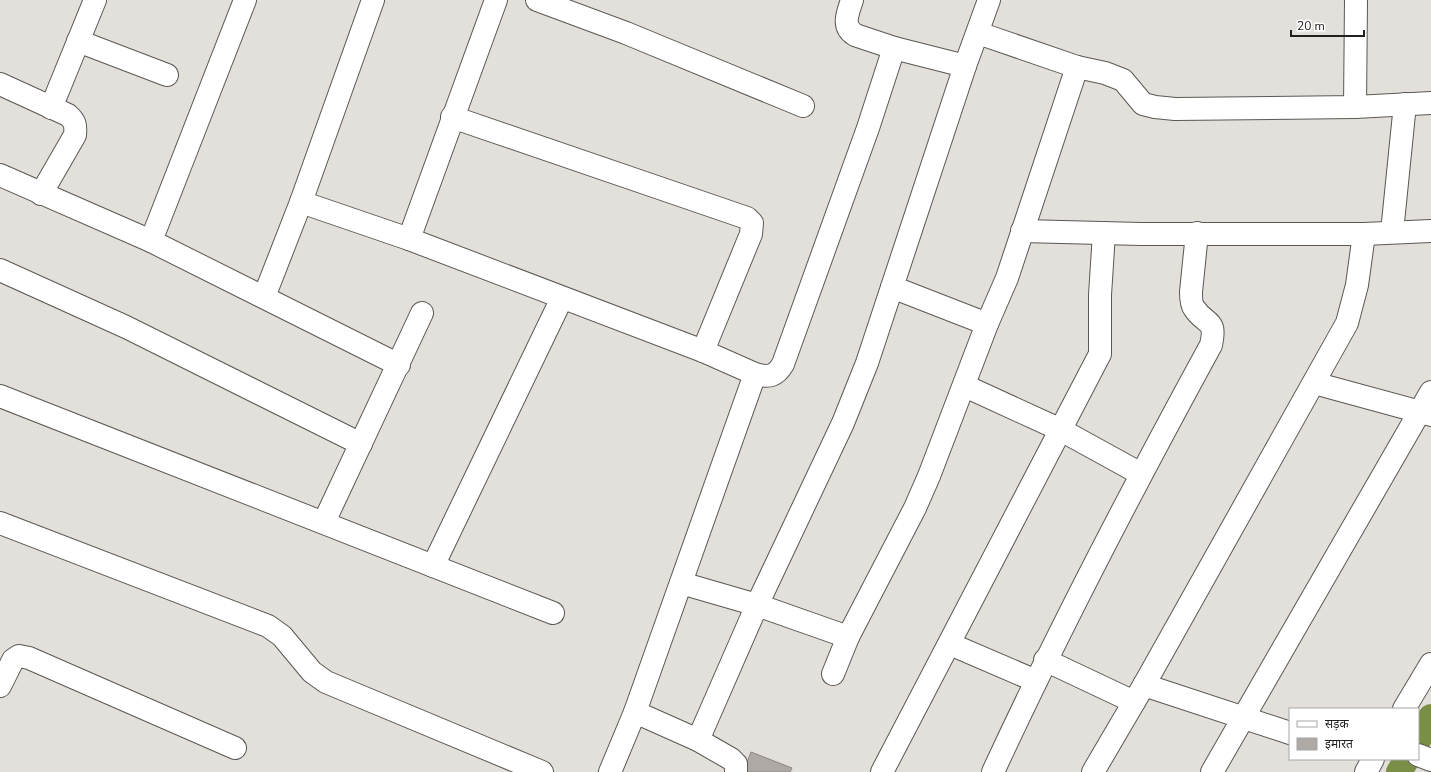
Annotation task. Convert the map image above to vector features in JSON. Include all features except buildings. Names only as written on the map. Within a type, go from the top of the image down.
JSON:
[{"type":"street","points":[[51,108],[95,0]]},
{"type":"street","points":[[151,241],[245,0]]},
{"type":"street","points":[[264,297],[301,202],[373,0]]},
{"type":"street","points":[[409,239],[452,117],[496,0]]},
{"type":"street","points":[[537,0],[626,33],[803,106]]},
{"type":"street","points":[[852,0],[846,24],[849,31],[854,35],[894,48],[965,66]]},
{"type":"street","points":[[698,740],[757,605],[843,423],[867,363],[965,66],[989,0]]},
{"type":"street","points":[[1355,107],[1356,0]]},
{"type":"street","points":[[978,33],[1077,67],[1105,73],[1123,80],[1143,104],[1155,107],[1175,109],[1355,107],[1431,103]]},
{"type":"street","points":[[78,41],[167,75]]},
{"type":"street","points":[[301,202],[409,239],[703,351],[755,374],[764,377],[772,375],[778,372],[783,364],[868,128],[894,48]]},
{"type":"street","points":[[833,674],[848,637],[915,508],[965,386],[987,324],[1007,278],[1077,67]]},
{"type":"street","points":[[0,84],[68,115],[74,120],[76,127],[75,135],[41,194]]},
{"type":"street","points":[[1392,232],[1405,104]]},
{"type":"street","points":[[452,117],[747,218],[752,223],[750,234],[703,351]]},
{"type":"street","points":[[0,176],[151,241],[398,365]]},
{"type":"street","points":[[1022,231],[1104,233],[1364,234],[1431,232]]},
{"type":"street","points":[[882,772],[1100,354],[1100,295],[1104,233]]},
{"type":"street","points":[[993,772],[1045,660],[1141,474],[1211,346],[1213,335],[1212,326],[1193,308],[1192,301],[1191,292],[1197,233]]},
{"type":"street","points":[[1093,772],[1140,694],[1347,323],[1352,306],[1364,234]]},
{"type":"street","points":[[0,270],[126,327],[361,444]]},
{"type":"street","points":[[892,287],[987,324]]},
{"type":"street","points":[[433,566],[562,298]]},
{"type":"street","points":[[324,522],[422,313]]},
{"type":"street","points":[[610,772],[635,712],[755,374]]},
{"type":"street","points":[[1314,383],[1426,413]]},
{"type":"street","points":[[965,386],[1061,430],[1141,474]]},
{"type":"street","points":[[1212,772],[1426,413],[1431,392]]},
{"type":"street","points":[[0,396],[553,613]]},
{"type":"street","points":[[0,523],[268,626],[282,636],[312,672],[326,682],[542,772]]},
{"type":"street","points":[[681,583],[757,605],[848,637]]},
{"type":"street","points":[[950,644],[1036,681]]},
{"type":"street","points":[[0,686],[13,660],[19,656],[29,658],[235,748]]},
{"type":"street","points":[[1045,660],[1140,694],[1244,718],[1289,733]]},
{"type":"street","points":[[1405,708],[1431,664]]},
{"type":"street","points":[[635,712],[698,740],[731,758],[736,764],[736,772]]},
{"type":"street","points":[[1366,772],[1372,760]]},
{"type":"waterway","points":[[1419,738],[1431,717]]},
{"type":"waterway","points":[[1399,772],[1406,760]]}]
